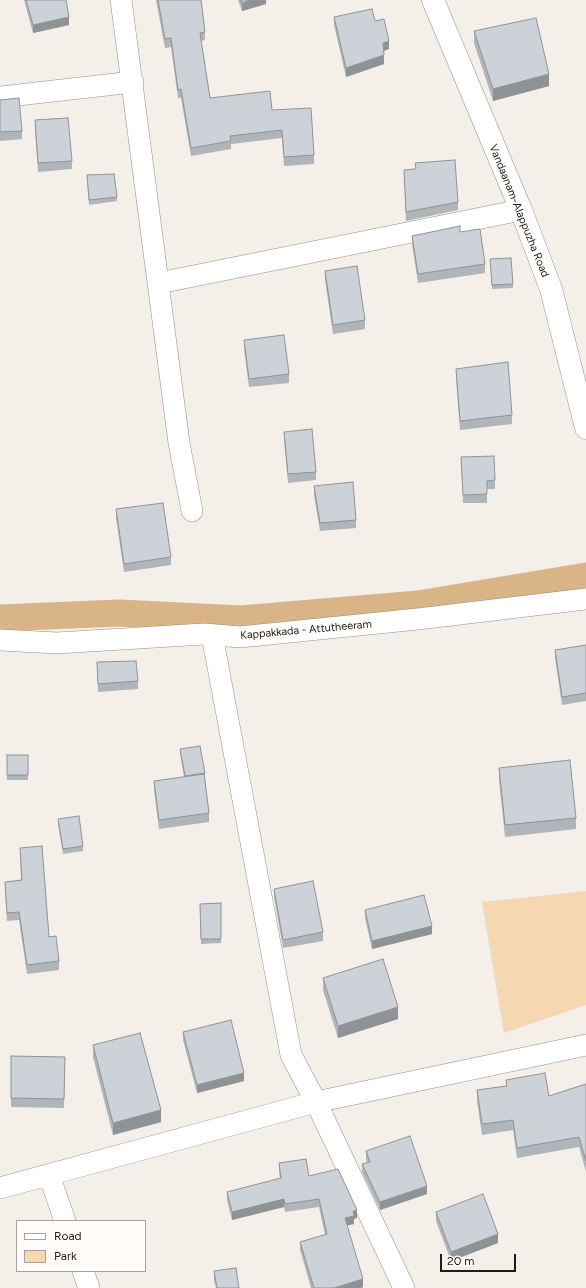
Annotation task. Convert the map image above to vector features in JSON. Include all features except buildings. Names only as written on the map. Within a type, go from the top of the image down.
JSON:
[{"type":"main road","name":"Vandaanam-Alappuzha Road","points":[[433,0],[551,289],[586,428]]},
{"type":"street","points":[[121,0],[133,82],[179,442],[192,511]]},
{"type":"street","points":[[0,97],[133,82]]},
{"type":"street","points":[[159,283],[520,210]]},
{"type":"street","name":"Kappakkada - Attutheeram","points":[[0,640],[57,643],[212,635],[240,637],[418,619],[586,599]]},
{"type":"street","points":[[212,635],[291,1055],[316,1102],[404,1288]]},
{"type":"street","points":[[0,1188],[316,1102],[586,1045]]},
{"type":"street","points":[[49,1175],[65,1220]]},
{"type":"street","points":[[83,1272],[89,1288]]},
{"type":"green space","points":[[586,891],[586,1005],[504,1033],[482,902]]},
{"type":"waterway","points":[[0,618],[119,613],[241,619],[418,604],[586,576]]}]
